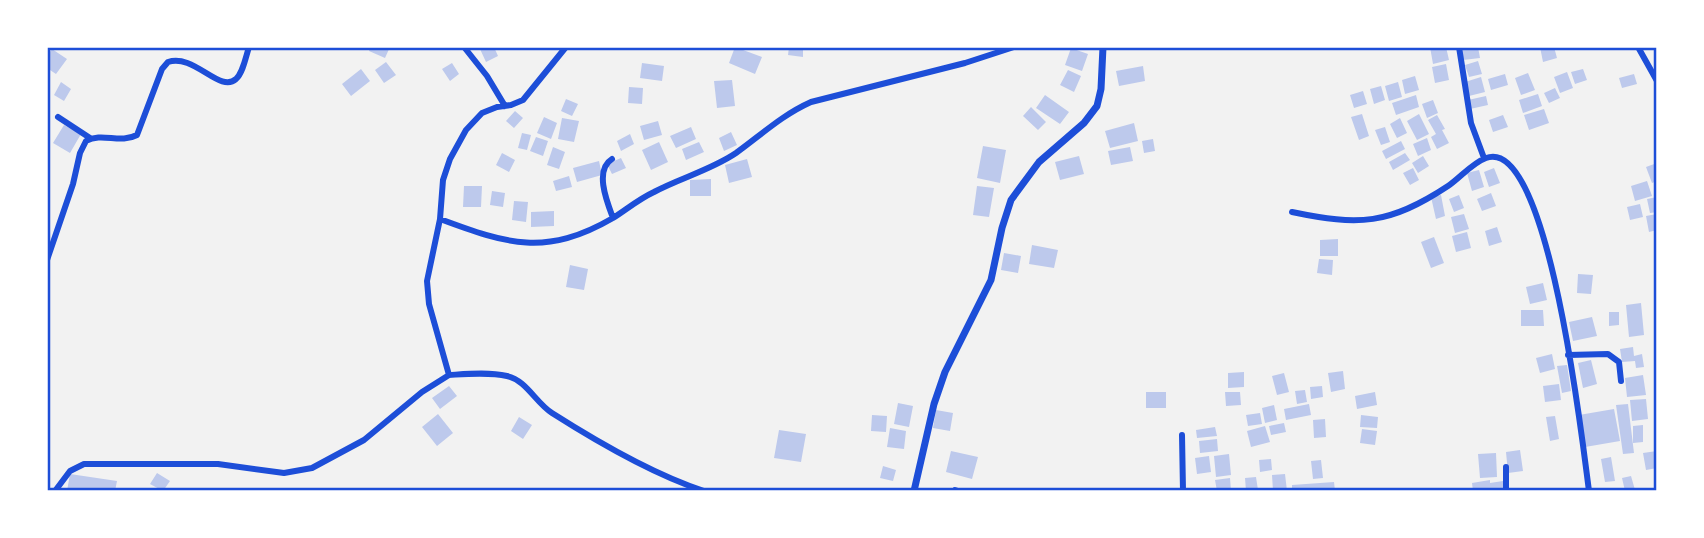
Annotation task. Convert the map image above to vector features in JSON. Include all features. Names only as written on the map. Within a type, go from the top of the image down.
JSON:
[{"type":"street","points":[[58,117],[90,138],[123,139],[136,135],[168,62],[176,59],[188,62],[219,81],[229,82],[237,78],[249,47]]},
{"type":"street","points":[[464,47],[487,76],[505,106]]},
{"type":"street","points":[[449,375],[427,296],[428,272],[440,219],[443,180],[457,143],[466,130],[482,113],[523,100],[566,47]]},
{"type":"street","points":[[440,219],[487,237],[526,244],[569,236],[589,230],[654,192],[734,154],[791,111],[811,102],[965,63],[1014,47]]},
{"type":"street","points":[[914,491],[934,404],[945,372],[991,280],[1011,200],[1039,162],[1084,123],[1097,106],[1101,89],[1103,47]]},
{"type":"street","points":[[1460,47],[1471,123],[1484,158]]},
{"type":"street","points":[[1638,47],[1657,82]]},
{"type":"street","points":[[47,260],[73,184],[80,153],[90,138]]},
{"type":"street","points":[[1292,212],[1353,221],[1383,219],[1439,192],[1484,158],[1499,156],[1511,165],[1538,221],[1555,277],[1589,491]]},
{"type":"street","points":[[612,159],[606,163],[603,170],[606,198],[613,218]]},
{"type":"street","points":[[1569,355],[1608,354],[1619,362],[1621,381]]},
{"type":"street","points":[[55,491],[70,471],[84,464],[218,464],[284,472],[312,468],[364,440],[414,398],[449,375],[478,374],[509,376],[550,412],[666,476],[704,491]]},
{"type":"street","points":[[1182,435],[1183,491]]},
{"type":"street","points":[[1506,467],[1506,491]]},
{"type":"building","points":[[370,47],[390,47],[385,58],[369,51]]},
{"type":"building","points":[[494,47],[498,56],[486,62],[480,49]]},
{"type":"building","points":[[735,47],[762,57],[755,74],[729,63]]},
{"type":"building","points":[[789,47],[803,47],[803,57],[788,55]]},
{"type":"building","points":[[1430,47],[1446,47],[1449,60],[1433,64]]},
{"type":"building","points":[[1462,47],[1478,47],[1480,58],[1463,60]]},
{"type":"building","points":[[1540,47],[1554,47],[1557,58],[1543,62]]},
{"type":"building","points":[[1071,48],[1088,54],[1082,71],[1065,65]]},
{"type":"building","points":[[52,49],[67,59],[56,74],[47,68],[47,56]]},
{"type":"building","points":[[1478,61],[1482,74],[1469,77],[1465,65]]},
{"type":"building","points":[[386,62],[396,75],[384,83],[375,70]]},
{"type":"building","points":[[452,63],[459,74],[450,81],[442,69]]},
{"type":"building","points":[[642,63],[664,66],[662,81],[640,78]]},
{"type":"building","points":[[1446,64],[1449,80],[1435,83],[1432,67]]},
{"type":"building","points":[[1143,66],[1145,81],[1119,86],[1116,71]]},
{"type":"building","points":[[361,69],[370,81],[351,96],[342,84]]},
{"type":"building","points":[[1583,69],[1587,80],[1575,84],[1571,72]]},
{"type":"building","points":[[1068,70],[1081,76],[1074,92],[1060,85]]},
{"type":"building","points":[[1567,72],[1573,88],[1560,93],[1554,77]]},
{"type":"building","points":[[1528,73],[1535,90],[1521,95],[1515,78]]},
{"type":"building","points":[[1505,74],[1508,85],[1491,90],[1488,79]]},
{"type":"building","points":[[1634,74],[1637,84],[1622,88],[1619,78]]},
{"type":"building","points":[[1415,76],[1419,90],[1405,94],[1402,80]]},
{"type":"building","points":[[1481,77],[1485,92],[1469,96],[1465,82]]},
{"type":"building","points":[[732,80],[735,106],[717,108],[714,81]]},
{"type":"building","points":[[61,82],[71,89],[64,101],[54,95]]},
{"type":"building","points":[[1398,82],[1402,97],[1389,101],[1385,86]]},
{"type":"building","points":[[1381,86],[1385,100],[1374,104],[1370,89]]},
{"type":"building","points":[[629,87],[643,88],[642,104],[628,103]]},
{"type":"building","points":[[1555,88],[1560,98],[1549,103],[1544,93]]},
{"type":"building","points":[[1363,91],[1367,104],[1354,108],[1350,95]]},
{"type":"building","points":[[1538,94],[1542,106],[1523,113],[1519,100]]},
{"type":"building","points":[[1045,95],[1069,112],[1060,124],[1036,108]]},
{"type":"building","points":[[1416,95],[1419,107],[1396,115],[1392,103]]},
{"type":"building","points":[[1486,96],[1488,105],[1470,109],[1468,100]]},
{"type":"building","points":[[566,99],[578,104],[572,116],[561,111]]},
{"type":"building","points":[[1433,100],[1438,113],[1427,118],[1422,104]]},
{"type":"building","points":[[1031,107],[1046,122],[1038,130],[1023,116]]},
{"type":"building","points":[[1544,109],[1549,123],[1529,130],[1524,115]]},
{"type":"building","points":[[515,111],[523,118],[514,128],[506,121]]},
{"type":"building","points":[[1362,114],[1369,136],[1359,140],[1351,117]]},
{"type":"building","points":[[1419,114],[1429,134],[1417,140],[1407,121]]},
{"type":"building","points":[[1437,115],[1449,143],[1437,149],[1431,137],[1436,134],[1428,120]]},
{"type":"building","points":[[1503,115],[1508,127],[1493,132],[1489,120]]},
{"type":"building","points":[[544,117],[557,123],[551,139],[537,133]]},
{"type":"building","points":[[562,118],[579,121],[574,142],[558,139]]},
{"type":"building","points":[[1400,118],[1407,133],[1397,138],[1390,124]]},
{"type":"building","points":[[658,121],[662,135],[644,140],[640,126]]},
{"type":"building","points":[[1134,123],[1138,141],[1110,148],[1105,131]]},
{"type":"building","points":[[64,125],[81,134],[70,153],[53,143]]},
{"type":"building","points":[[691,127],[696,139],[676,148],[670,136]]},
{"type":"building","points":[[1385,127],[1390,142],[1381,145],[1375,130]]},
{"type":"building","points":[[731,132],[737,145],[724,151],[719,138]]},
{"type":"building","points":[[522,133],[531,135],[527,150],[518,148]]},
{"type":"building","points":[[630,134],[634,144],[621,151],[617,141]]},
{"type":"building","points":[[536,137],[548,141],[543,156],[530,151]]},
{"type":"building","points":[[1427,138],[1431,150],[1418,156],[1413,144]]},
{"type":"building","points":[[1153,139],[1155,151],[1144,153],[1142,141]]},
{"type":"building","points":[[1401,141],[1405,149],[1386,159],[1382,151]]},
{"type":"building","points":[[659,142],[668,162],[651,170],[642,150]]},
{"type":"building","points":[[699,142],[704,152],[686,160],[682,149]]},
{"type":"building","points":[[983,146],[1006,150],[1000,183],[977,178]]},
{"type":"building","points":[[553,147],[565,152],[559,169],[547,165]]},
{"type":"building","points":[[1130,147],[1133,161],[1111,165],[1108,151]]},
{"type":"building","points":[[502,153],[515,160],[509,172],[496,165]]},
{"type":"building","points":[[1405,153],[1410,160],[1393,170],[1389,162]]},
{"type":"building","points":[[1079,156],[1084,174],[1060,180],[1055,162]]},
{"type":"building","points":[[1423,156],[1429,166],[1418,173],[1412,163]]},
{"type":"building","points":[[621,158],[626,168],[612,174],[607,164]]},
{"type":"building","points":[[747,159],[752,177],[729,183],[725,165]]},
{"type":"building","points":[[599,161],[602,175],[577,182],[573,168]]},
{"type":"building","points":[[1657,163],[1657,181],[1652,183],[1646,167]]},
{"type":"building","points":[[1413,168],[1419,180],[1410,185],[1403,173]]},
{"type":"building","points":[[1494,168],[1500,183],[1489,187],[1484,172]]},
{"type":"building","points":[[1479,170],[1484,187],[1472,191],[1467,173]]},
{"type":"building","points":[[569,176],[572,187],[556,191],[553,181]]},
{"type":"building","points":[[711,179],[711,196],[690,196],[690,180]]},
{"type":"building","points":[[1647,181],[1652,196],[1635,201],[1631,186]]},
{"type":"building","points":[[464,186],[482,186],[481,207],[463,207]]},
{"type":"building","points":[[977,186],[994,188],[989,217],[973,215]]},
{"type":"building","points":[[492,191],[505,193],[503,207],[490,205]]},
{"type":"building","points":[[1491,193],[1496,206],[1482,211],[1477,199]]},
{"type":"building","points":[[1441,195],[1445,216],[1436,219],[1431,197]]},
{"type":"building","points":[[1459,195],[1464,208],[1454,212],[1449,199]]},
{"type":"building","points":[[1657,197],[1657,212],[1650,213],[1647,199]]},
{"type":"building","points":[[514,201],[528,202],[526,222],[512,220]]},
{"type":"building","points":[[1640,204],[1643,217],[1630,220],[1627,207]]},
{"type":"building","points":[[554,211],[554,226],[531,227],[531,212]]},
{"type":"building","points":[[1464,214],[1469,229],[1455,233],[1451,217]]},
{"type":"building","points":[[1657,214],[1657,230],[1649,232],[1646,216]]},
{"type":"building","points":[[1497,227],[1502,242],[1489,246],[1485,231]]},
{"type":"building","points":[[1467,232],[1471,248],[1456,252],[1452,236]]},
{"type":"building","points":[[1434,237],[1444,263],[1431,268],[1421,242]]},
{"type":"building","points":[[1338,239],[1338,256],[1320,256],[1320,240]]},
{"type":"building","points":[[1032,245],[1058,250],[1054,268],[1029,264]]},
{"type":"building","points":[[1004,253],[1021,256],[1018,273],[1001,270]]},
{"type":"building","points":[[1319,259],[1333,260],[1332,275],[1317,273]]},
{"type":"building","points":[[570,265],[588,269],[584,290],[566,287]]},
{"type":"building","points":[[1578,274],[1593,275],[1591,294],[1577,293]]},
{"type":"building","points":[[1543,283],[1547,300],[1530,304],[1526,287]]},
{"type":"building","points":[[1641,303],[1644,335],[1629,337],[1626,305]]},
{"type":"building","points":[[1521,310],[1543,310],[1544,326],[1521,326]]},
{"type":"building","points":[[1609,312],[1619,312],[1619,325],[1609,326]]},
{"type":"building","points":[[1592,317],[1597,336],[1573,341],[1569,322]]},
{"type":"building","points":[[1633,347],[1634,356],[1642,354],[1644,367],[1636,368],[1635,361],[1622,362],[1620,349]]},
{"type":"building","points":[[1552,354],[1555,369],[1540,373],[1536,358]]},
{"type":"building","points":[[1591,360],[1597,384],[1583,388],[1578,363]]},
{"type":"building","points":[[1567,365],[1571,391],[1562,393],[1557,366]]},
{"type":"building","points":[[1343,371],[1345,389],[1331,392],[1328,373]]},
{"type":"building","points":[[1244,372],[1244,387],[1228,388],[1228,373]]},
{"type":"building","points":[[1284,373],[1289,392],[1277,395],[1272,376]]},
{"type":"building","points":[[1643,375],[1646,395],[1627,397],[1625,378]]},
{"type":"building","points":[[1559,384],[1561,400],[1545,402],[1543,386]]},
{"type":"building","points":[[449,386],[457,396],[440,409],[432,398]]},
{"type":"building","points":[[1322,386],[1323,397],[1311,399],[1310,387]]},
{"type":"building","points":[[1305,390],[1307,402],[1297,404],[1295,391]]},
{"type":"building","points":[[1146,392],[1166,392],[1166,408],[1146,408]]},
{"type":"building","points":[[1225,392],[1240,392],[1241,405],[1226,406]]},
{"type":"building","points":[[1375,392],[1377,405],[1357,409],[1355,396]]},
{"type":"building","points":[[1646,399],[1648,419],[1632,421],[1630,400]]},
{"type":"building","points":[[898,403],[913,406],[909,427],[894,424]]},
{"type":"building","points":[[1309,404],[1311,415],[1286,420],[1284,409]]},
{"type":"building","points":[[1628,404],[1634,453],[1623,454],[1616,405]]},
{"type":"building","points":[[1274,405],[1277,420],[1265,423],[1262,408]]},
{"type":"building","points":[[1614,409],[1620,441],[1585,447],[1579,415]]},
{"type":"building","points":[[936,410],[953,413],[950,431],[933,428]]},
{"type":"building","points":[[1260,413],[1262,424],[1248,426],[1246,415]]},
{"type":"building","points":[[438,414],[453,433],[437,446],[422,427]]},
{"type":"building","points":[[872,415],[887,416],[886,432],[871,431]]},
{"type":"building","points":[[1361,415],[1378,417],[1377,428],[1360,427]]},
{"type":"building","points":[[1555,416],[1559,439],[1550,441],[1546,417]]},
{"type":"building","points":[[519,417],[532,425],[523,439],[511,431]]},
{"type":"building","points":[[1325,419],[1326,437],[1314,438],[1313,420]]},
{"type":"building","points":[[1284,423],[1286,432],[1271,435],[1269,426]]},
{"type":"building","points":[[1643,425],[1643,442],[1633,443],[1633,426]]},
{"type":"building","points":[[1265,426],[1270,442],[1251,447],[1247,431]]},
{"type":"building","points":[[1215,427],[1217,436],[1197,438],[1196,430]]},
{"type":"building","points":[[890,428],[906,431],[904,449],[887,447]]},
{"type":"building","points":[[1362,429],[1377,431],[1375,445],[1360,443]]},
{"type":"building","points":[[779,430],[806,434],[801,462],[774,458]]},
{"type":"building","points":[[1217,439],[1218,451],[1200,453],[1199,441]]},
{"type":"building","points":[[1520,450],[1523,471],[1508,473],[1506,452]]},
{"type":"building","points":[[951,451],[978,457],[972,479],[946,472]]},
{"type":"building","points":[[1657,451],[1657,468],[1646,470],[1643,453]]},
{"type":"building","points":[[1496,453],[1497,477],[1480,478],[1478,454]]},
{"type":"building","points":[[1229,454],[1231,475],[1216,477],[1214,456]]},
{"type":"building","points":[[1209,456],[1211,472],[1197,474],[1195,458]]},
{"type":"building","points":[[1611,457],[1615,481],[1605,482],[1601,459]]},
{"type":"building","points":[[1271,459],[1272,470],[1260,472],[1259,460]]},
{"type":"building","points":[[1321,460],[1323,478],[1313,479],[1311,461]]},
{"type":"building","points":[[883,466],[896,470],[893,481],[880,478]]},
{"type":"building","points":[[157,473],[170,481],[163,491],[150,484]]},
{"type":"building","points":[[70,474],[117,481],[115,491],[67,491]]},
{"type":"building","points":[[1285,474],[1287,491],[1273,491],[1272,475]]},
{"type":"building","points":[[1631,476],[1635,490],[1625,491],[1622,478]]},
{"type":"building","points":[[1256,477],[1258,490],[1246,491],[1245,478]]},
{"type":"building","points":[[1230,478],[1231,491],[1217,491],[1215,480]]},
{"type":"building","points":[[1490,480],[1490,483],[1503,481],[1505,491],[1473,491],[1472,483]]},
{"type":"building","points":[[1334,482],[1335,491],[1292,491],[1292,485]]}]
